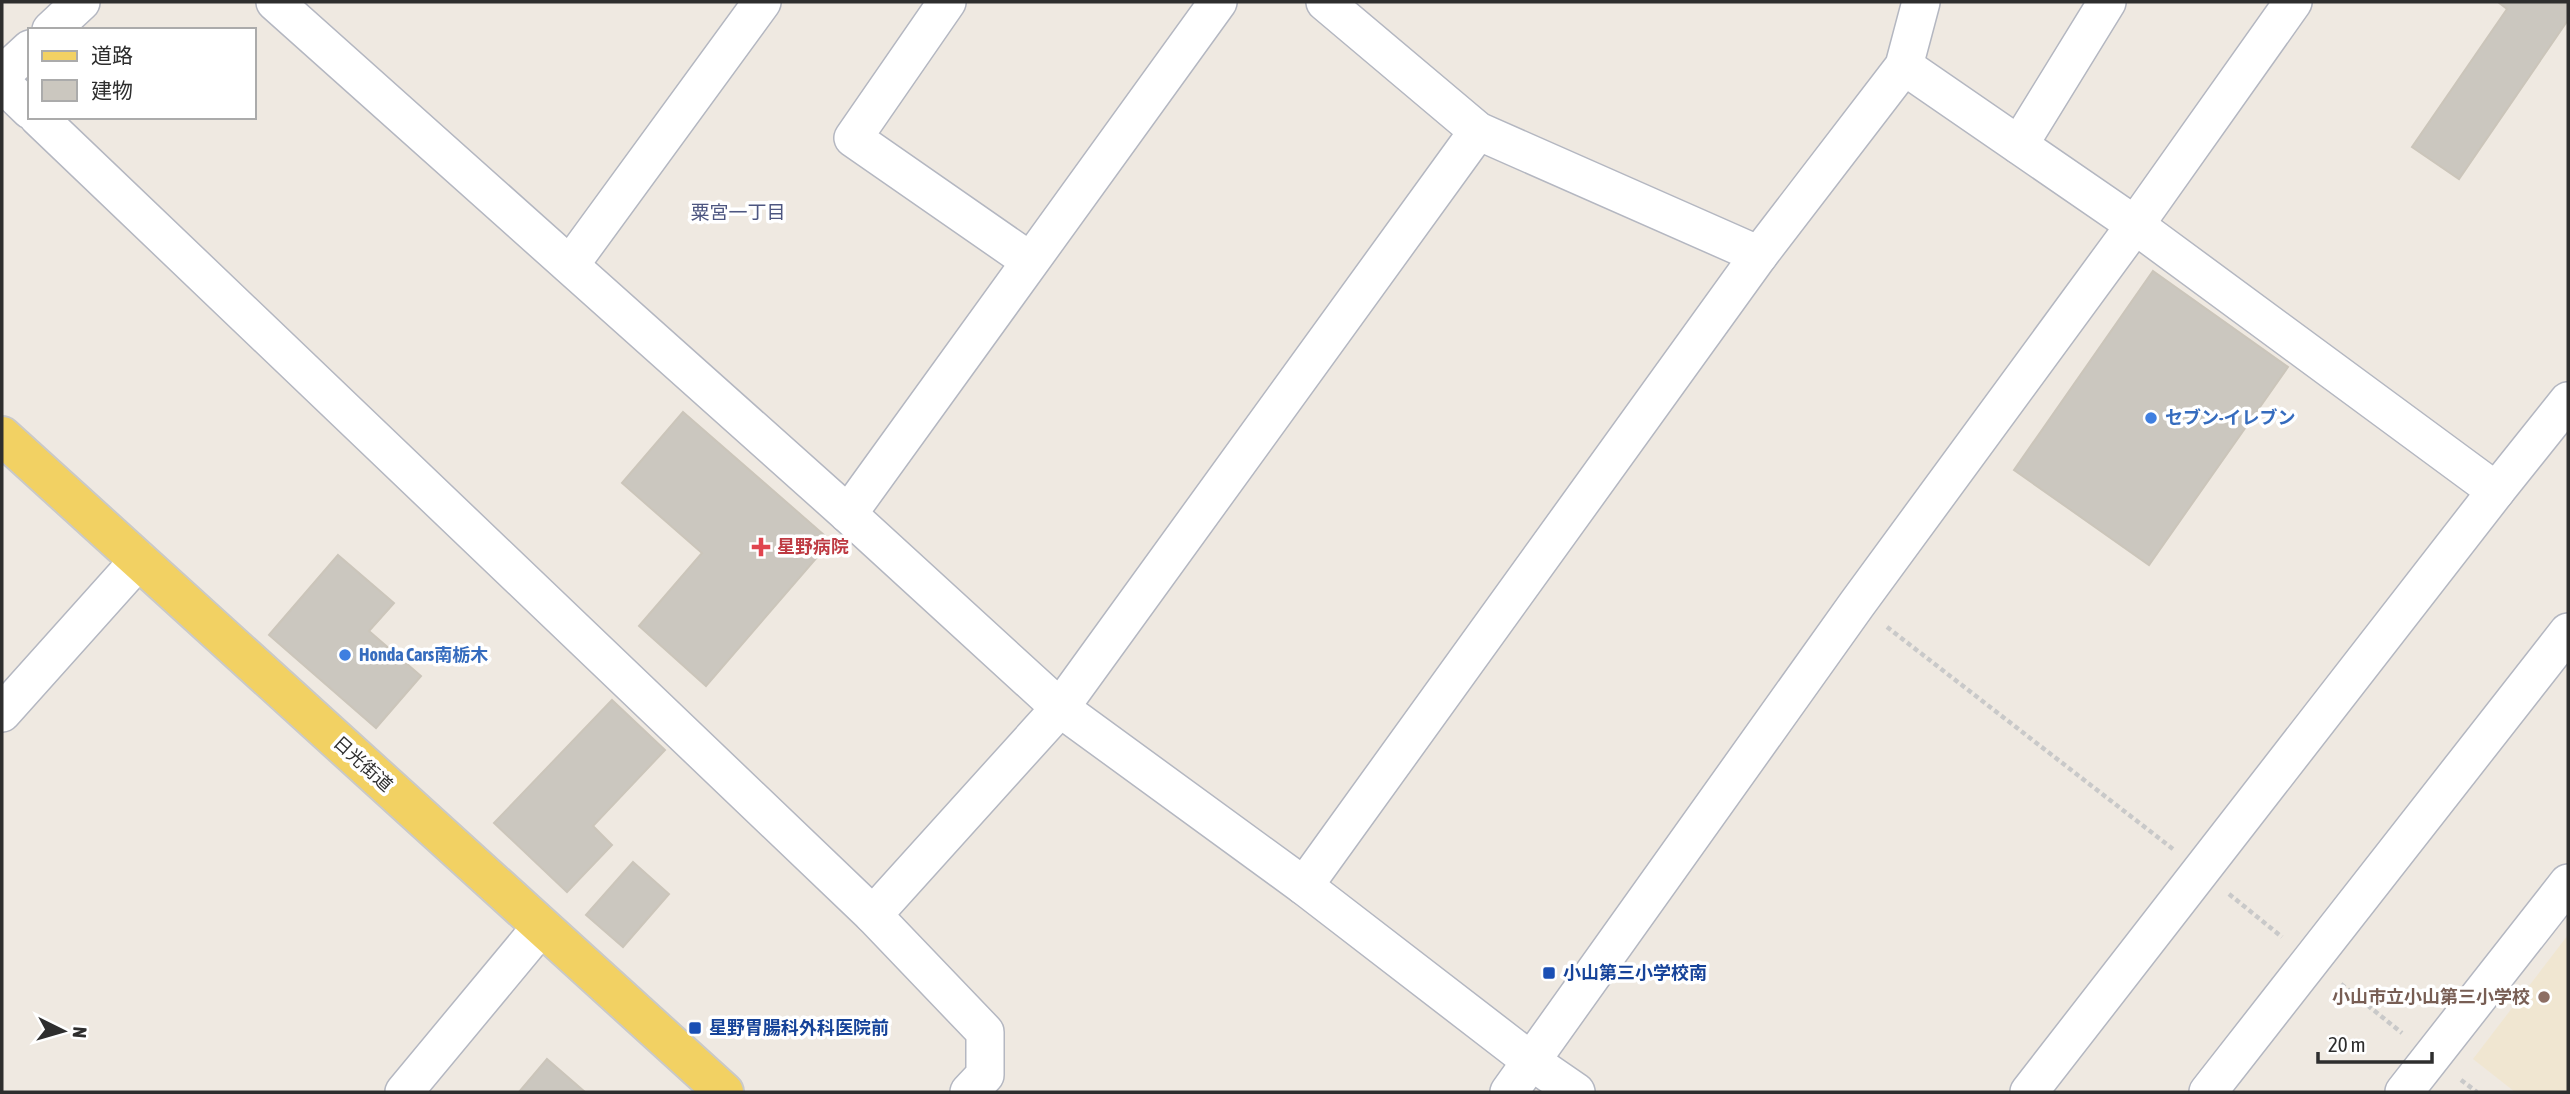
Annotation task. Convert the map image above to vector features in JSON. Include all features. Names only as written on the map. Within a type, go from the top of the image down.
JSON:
[{"type":"main road","name":"日光街道","points":[[2,436],[723,1092]]},
{"type":"street","points":[[53,28],[81,2]]},
{"type":"street","points":[[275,2],[848,513],[1060,708],[1304,886],[1531,1061],[1576,1092]]},
{"type":"street","points":[[570,265],[762,2]]},
{"type":"street","points":[[947,2],[853,138],[1030,261]]},
{"type":"street","points":[[848,513],[1218,2]]},
{"type":"street","points":[[1325,2],[1478,131],[1759,254]]},
{"type":"street","points":[[1304,886],[1759,254],[1904,66],[1921,2]]},
{"type":"street","points":[[2019,145],[2106,2]]},
{"type":"street","points":[[1508,1092],[1857,604],[2135,225],[2293,2]]},
{"type":"street","points":[[2,75],[28,51]]},
{"type":"street","points":[[1904,66],[2135,225],[2496,491]]},
{"type":"street","points":[[2,83],[28,108]]},
{"type":"street","points":[[40,119],[873,915],[985,1032],[985,1076],[969,1092]]},
{"type":"street","points":[[873,915],[1060,708],[1478,131]]},
{"type":"street","points":[[2029,1092],[2568,401]]},
{"type":"street","points":[[2,713],[139,561]]},
{"type":"street","points":[[2208,1092],[2568,632]]},
{"type":"street","points":[[2404,1092],[2568,883]]},
{"type":"street","points":[[404,1092],[541,927]]},
{"type":"path","points":[[1857,604],[2201,872],[2432,1057]]},
{"type":"shaded area","name":"小山市立小山第三小学校","points":[[2568,935],[2568,1092],[2515,1092],[2473,1059]]},
{"type":"building","points":[[2498,2],[2568,2],[2568,20],[2459,179],[2412,147],[2507,9]]},
{"type":"building","name":"セブン-イレブン","points":[[2153,271],[2288,367],[2149,565],[2014,470]]},
{"type":"building","name":"星野病院","points":[[683,412],[831,541],[706,686],[639,626],[702,553],[622,483]]},
{"type":"building","name":"Honda Cars南栃木","points":[[338,555],[394,603],[369,631],[421,676],[376,728],[269,635]]},
{"type":"building","points":[[612,700],[665,750],[593,826],[612,845],[567,892],[494,823]]},
{"type":"building","points":[[633,862],[669,894],[623,947],[586,915]]},
{"type":"building","points":[[547,1059],[585,1092],[519,1092]]},
{"type":"place","name":"セブン-イレブン","points":[[2151,418]]},
{"type":"place","name":"星野病院","points":[[761,547]]},
{"type":"place","name":"Honda Cars南栃木","points":[[345,655]]},
{"type":"place","name":"小山第三小学校南","points":[[1549,973]]},
{"type":"place","name":"小山市立小山第三小学校","points":[[2544,997]]},
{"type":"place","name":"星野胃腸科外科医院前","points":[[695,1028]]},
{"type":"district","name":"粟宮一丁目","points":[[738,212]]}]
